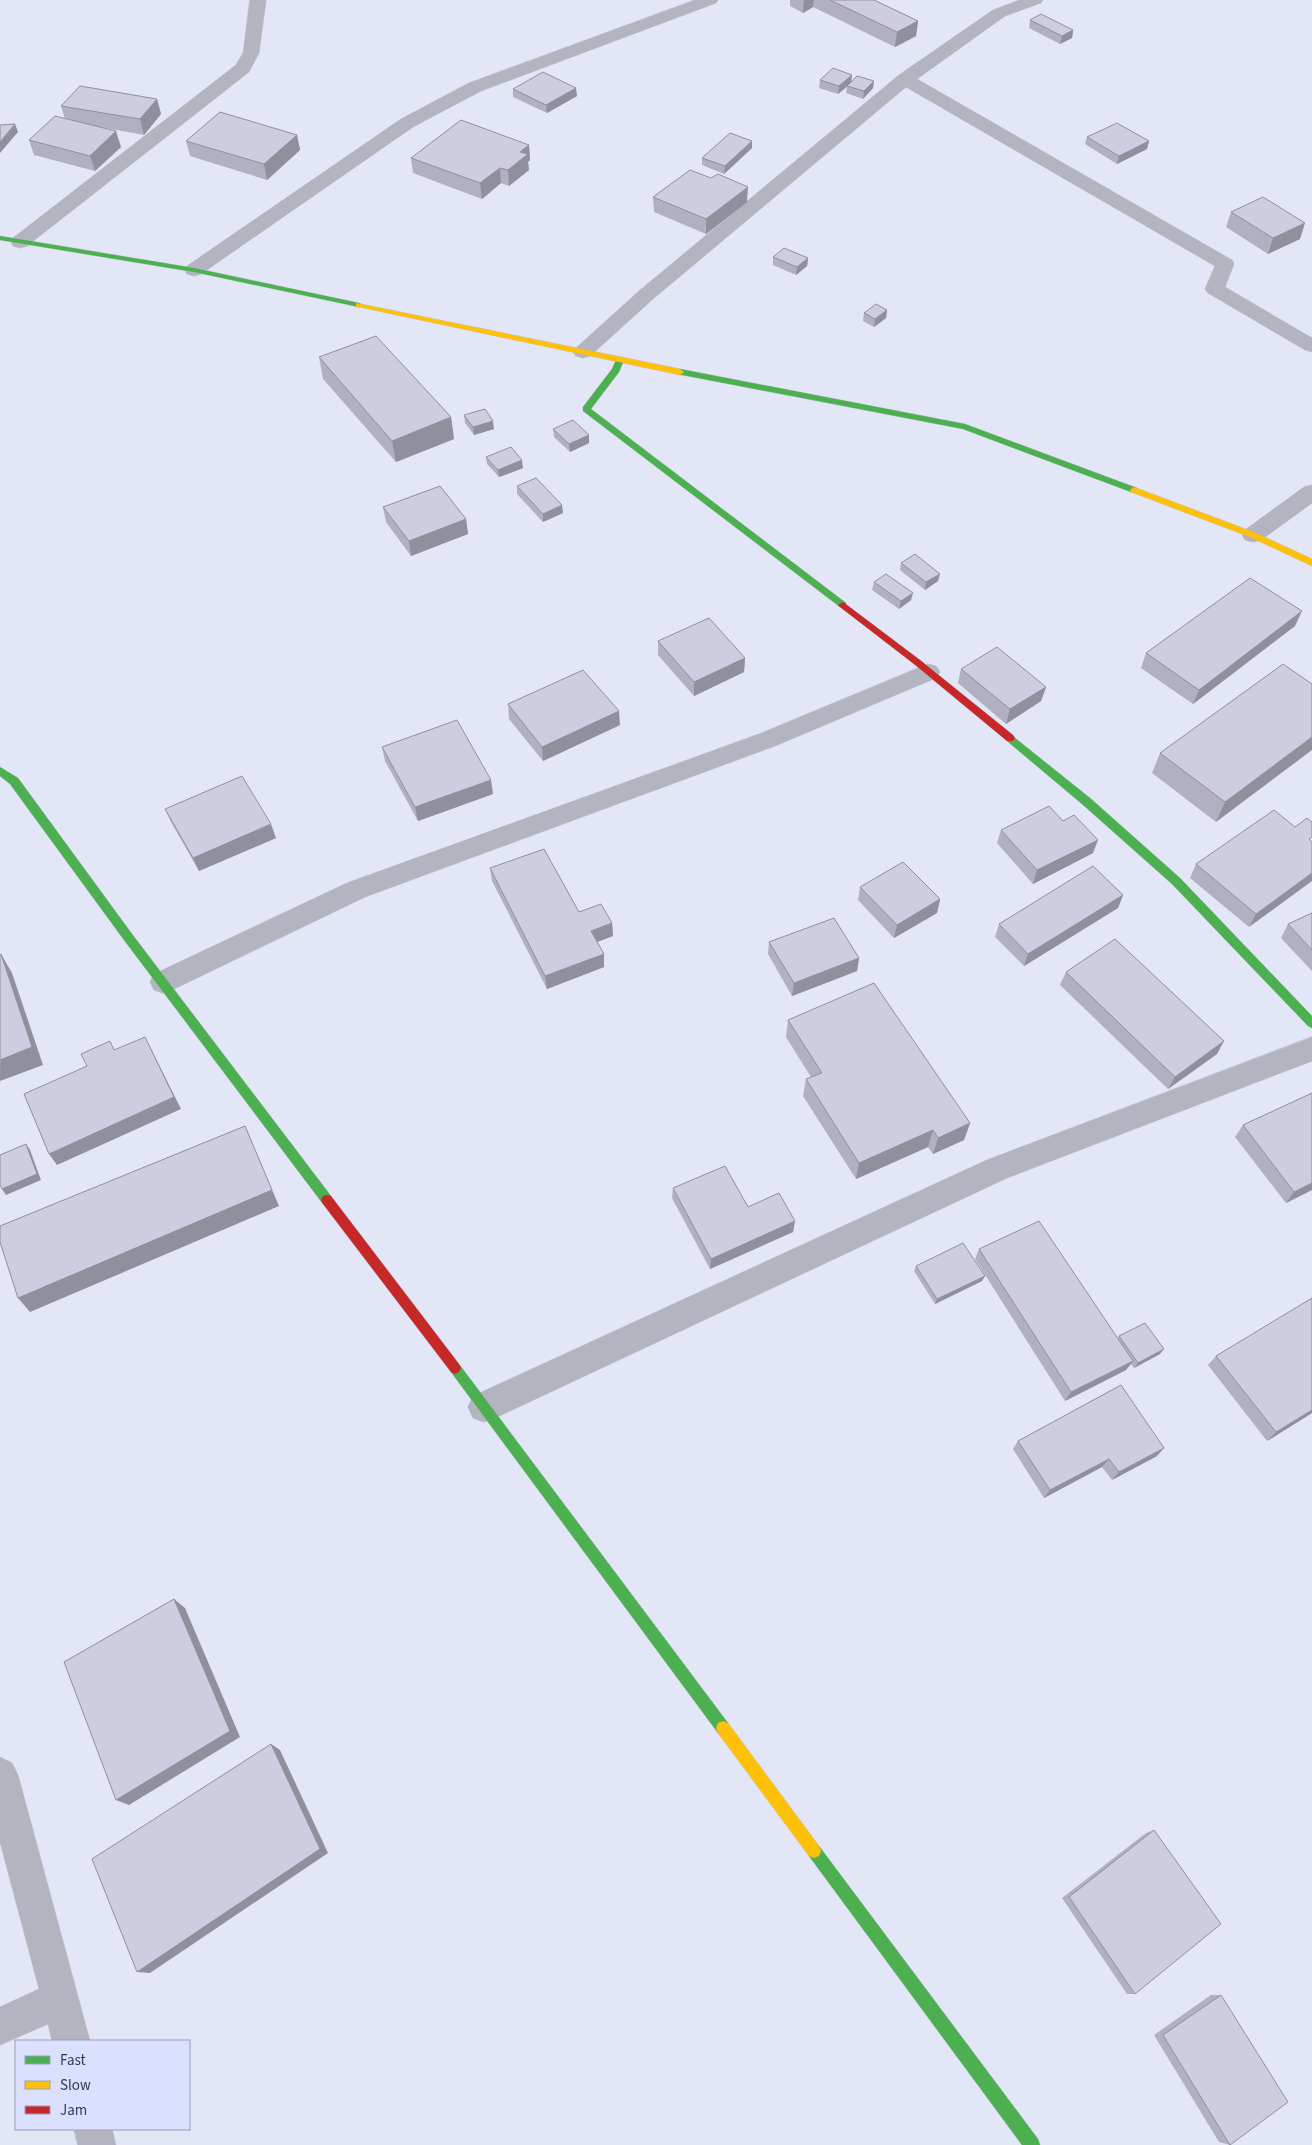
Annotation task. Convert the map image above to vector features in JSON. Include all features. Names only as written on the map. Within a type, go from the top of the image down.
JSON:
[{"type":"street","points":[[20,242],[242,68],[252,52],[258,0]]},
{"type":"street","points":[[194,270],[407,123],[475,87],[710,0]]},
{"type":"street","points":[[583,352],[646,295],[905,79],[999,13],[1024,2]]},
{"type":"street","points":[[905,79],[1225,264],[1215,288],[1312,346]]},
{"type":"street","points":[[0,238],[194,270],[620,360],[965,427],[1253,535],[1312,563]]},
{"type":"street","points":[[620,360],[616,370],[586,409],[928,672],[1086,801],[1176,881],[1312,1023]]},
{"type":"street","points":[[1253,535],[1312,492]]},
{"type":"street","points":[[162,982],[356,890],[767,740],[928,672]]},
{"type":"street","points":[[0,771],[14,781],[128,937],[484,1407],[1032,2145]]},
{"type":"street","points":[[484,1407],[997,1169],[1312,1049]]},
{"type":"street","points":[[0,1775],[70,2040]]},
{"type":"street","points":[[0,2026],[60,2000]]},
{"type":"street","points":[[93,2130],[97,2145]]},
{"type":"building","points":[[830,0],[874,0],[918,21],[897,32]]},
{"type":"building","points":[[1041,14],[1073,30],[1062,36],[1030,20]]},
{"type":"building","points":[[833,68],[852,75],[839,86],[820,80]]},
{"type":"building","points":[[543,72],[576,88],[546,105],[513,89]]},
{"type":"building","points":[[857,76],[874,81],[864,91],[847,86]]},
{"type":"building","points":[[80,86],[157,99],[140,119],[61,106]]},
{"type":"building","points":[[220,112],[297,135],[264,164],[186,141]]},
{"type":"building","points":[[55,116],[116,131],[90,156],[29,140]]},
{"type":"building","points":[[461,120],[529,145],[520,152],[528,154],[508,170],[500,168],[480,183],[411,158]]},
{"type":"building","points":[[1117,123],[1149,141],[1119,156],[1087,137]]},
{"type":"building","points":[[15,124],[0,142],[0,125]]},
{"type":"building","points":[[730,133],[752,141],[725,166],[702,158]]},
{"type":"building","points":[[690,170],[711,178],[718,174],[748,187],[706,219],[653,197]]},
{"type":"building","points":[[1263,197],[1305,223],[1273,238],[1231,212]]},
{"type":"building","points":[[784,248],[808,258],[797,267],[773,257]]},
{"type":"building","points":[[876,304],[887,310],[875,319],[864,313]]},
{"type":"building","points":[[376,336],[451,417],[392,441],[319,357]]},
{"type":"building","points":[[485,409],[493,421],[473,427],[464,415]]},
{"type":"building","points":[[573,420],[589,435],[569,444],[553,429]]},
{"type":"building","points":[[511,447],[522,460],[498,470],[486,457]]},
{"type":"building","points":[[536,478],[562,505],[543,514],[517,486]]},
{"type":"building","points":[[440,486],[466,519],[409,541],[383,507]]},
{"type":"building","points":[[915,554],[940,574],[926,582],[901,563]]},
{"type":"building","points":[[886,574],[913,593],[901,601],[874,582]]},
{"type":"building","points":[[1250,578],[1302,611],[1199,690],[1146,653]]},
{"type":"building","points":[[709,618],[745,658],[694,682],[658,641]]},
{"type":"building","points":[[997,647],[1046,687],[1010,709],[961,669]]},
{"type":"building","points":[[1283,664],[1312,684],[1312,737],[1225,802],[1160,753]]},
{"type":"building","points":[[583,670],[619,711],[542,747],[508,704]]},
{"type":"building","points":[[457,720],[491,780],[415,807],[382,747]]},
{"type":"building","points":[[242,776],[271,824],[193,858],[165,809]]},
{"type":"building","points":[[1049,806],[1063,821],[1074,815],[1098,840],[1037,870],[1001,830]]},
{"type":"building","points":[[1274,810],[1295,827],[1307,818],[1312,822],[1312,837],[1309,839],[1312,842],[1312,873],[1256,914],[1196,864]]},
{"type":"building","points":[[544,849],[579,912],[601,904],[612,923],[591,931],[604,954],[545,976],[490,868]]},
{"type":"building","points":[[903,862],[940,899],[897,925],[860,887]]},
{"type":"building","points":[[1093,866],[1123,895],[1028,954],[999,924]]},
{"type":"building","points":[[1312,913],[1312,950],[1288,924]]},
{"type":"building","points":[[834,918],[859,958],[794,983],[769,942]]},
{"type":"building","points":[[1115,939],[1224,1041],[1175,1077],[1066,972]]},
{"type":"building","points":[[0,955],[32,1047],[0,1060]]},
{"type":"building","points":[[874,983],[970,1123],[938,1138],[933,1130],[859,1163],[806,1079],[822,1073],[788,1020]]},
{"type":"building","points":[[145,1037],[174,1097],[49,1154],[24,1094],[87,1066],[81,1054],[110,1041],[114,1050]]},
{"type":"building","points":[[1312,1093],[1312,1183],[1294,1192],[1243,1125]]},
{"type":"building","points":[[245,1126],[272,1190],[18,1298],[0,1242],[0,1226]]},
{"type":"building","points":[[26,1144],[37,1174],[2,1189],[0,1184],[0,1155]]},
{"type":"building","points":[[725,1166],[748,1207],[779,1193],[795,1221],[711,1259],[673,1188]]},
{"type":"building","points":[[1039,1221],[1133,1361],[1071,1392],[979,1249]]},
{"type":"building","points":[[963,1243],[985,1276],[937,1299],[916,1266]]},
{"type":"building","points":[[1312,1298],[1312,1410],[1276,1432],[1216,1356]]},
{"type":"building","points":[[1145,1323],[1164,1349],[1138,1363],[1119,1336]]},
{"type":"building","points":[[1121,1385],[1164,1448],[1119,1472],[1109,1459],[1050,1490],[1018,1441]]},
{"type":"building","points":[[174,1599],[230,1731],[116,1800],[64,1662]]},
{"type":"building","points":[[271,1744],[320,1849],[137,1972],[92,1859]]},
{"type":"building","points":[[1154,1830],[1221,1924],[1135,1994],[1069,1897]]},
{"type":"building","points":[[1221,1995],[1288,2102],[1230,2145],[1163,2035]]},
{"type":"traffic: fast","points":[[0,238],[194,270],[359,305]]},
{"type":"traffic: fast","points":[[620,360],[616,370],[586,409],[843,605]]},
{"type":"traffic: fast","points":[[680,372],[965,427],[1134,490]]},
{"type":"traffic: fast","points":[[1010,738],[1086,801],[1176,881],[1312,1023]]},
{"type":"traffic: fast","points":[[0,771],[14,781],[128,937],[327,1200]]},
{"type":"traffic: fast","points":[[455,1368],[723,1728]]},
{"type":"traffic: fast","points":[[814,1851],[1032,2145]]},
{"type":"traffic: slow","points":[[359,305],[680,372]]},
{"type":"traffic: slow","points":[[1134,490],[1253,535],[1312,563]]},
{"type":"traffic: slow","points":[[723,1728],[814,1851]]},
{"type":"traffic: jam","points":[[843,605],[917,662],[1010,738]]},
{"type":"traffic: jam","points":[[327,1200],[455,1368]]}]
